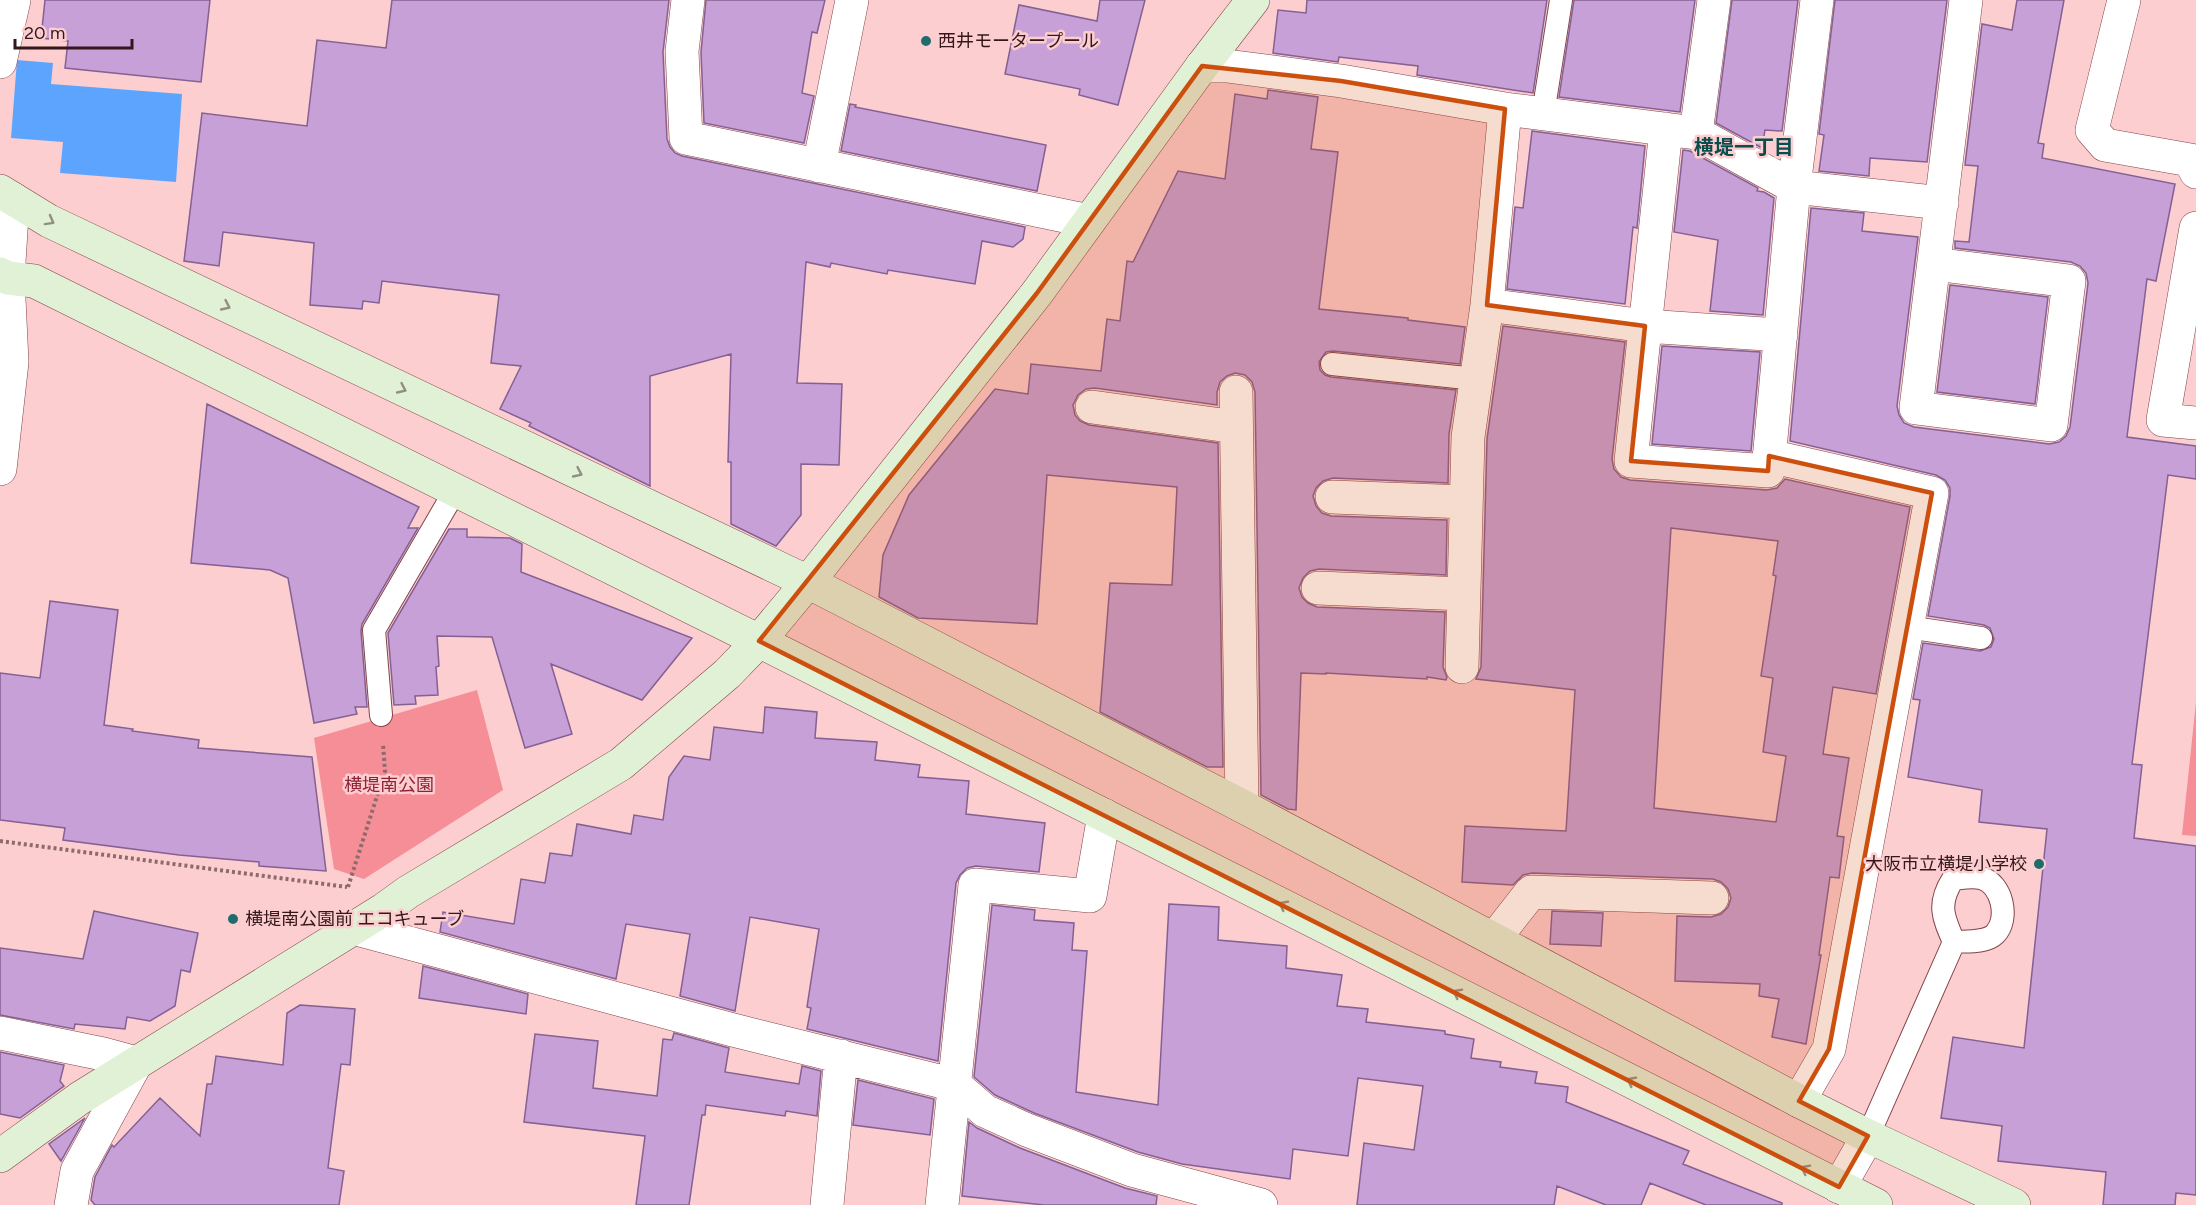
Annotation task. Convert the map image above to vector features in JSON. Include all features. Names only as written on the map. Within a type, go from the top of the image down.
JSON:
[{"type":"street","points":[[0,62],[14,0]]},
{"type":"street","points":[[688,0],[682,51],[686,138],[1089,221]]},
{"type":"street","points":[[819,166],[852,0]]},
{"type":"street","points":[[0,1156],[80,1098],[383,910],[408,892],[621,764],[727,674],[759,641],[808,582],[1037,293],[1202,66],[1253,0]]},
{"type":"street","points":[[1714,0],[1681,131],[1645,326],[1631,461],[1768,471],[1794,187],[1817,0]]},
{"type":"street","points":[[1934,264],[2069,281],[2051,424],[1916,408],[1966,0]]},
{"type":"street","points":[[2124,0],[2092,130],[2105,145],[2190,160],[2196,172]]},
{"type":"street","points":[[1202,66],[1227,66],[1341,81],[1505,109],[1681,131],[1794,187],[1941,203]]},
{"type":"street","points":[[1462,667],[1467,438],[1487,305],[1505,109]]},
{"type":"street","points":[[0,469],[12,362],[4,276],[6,195]]},
{"type":"street","points":[[6,195],[49,222],[808,582],[1495,938],[1799,1101],[2014,1205]]},
{"type":"street","points":[[2196,228],[2163,420],[2196,423]]},
{"type":"street","points":[[4,276],[34,281],[456,489],[1876,1205]]},
{"type":"street","points":[[1487,305],[1645,326],[1781,335]]},
{"type":"street","points":[[1236,392],[1242,806]]},
{"type":"street","points":[[1092,407],[1236,427]]},
{"type":"street","points":[[1769,456],[1932,493],[1828,1049],[1799,1101]]},
{"type":"street","points":[[1332,497],[1466,502]]},
{"type":"street","points":[[1318,588],[1463,594]]},
{"type":"street","points":[[942,1205],[975,885],[1090,896],[1104,815]]},
{"type":"street","points":[[1495,938],[1531,892],[1712,898]]},
{"type":"street","points":[[353,928],[733,1030],[955,1084],[985,1111],[1027,1130],[1132,1170],[1261,1205]]},
{"type":"street","points":[[0,1033],[136,1063]]},
{"type":"street","points":[[826,1205],[841,1056]]},
{"type":"street","points":[[71,1205],[77,1172],[136,1063]]},
{"type":"street","points":[[1839,1187],[1868,1136]]},
{"type":"lane","points":[[1543,114],[1561,0]]},
{"type":"lane","points":[[1332,364],[1476,379]]},
{"type":"lane","points":[[381,715],[374,630],[456,489]]},
{"type":"lane","points":[[1907,627],[1981,638]]},
{"type":"lane","points":[[1868,1136],[1954,942]]},
{"type":"path","points":[[348,887],[385,771],[381,715]]},
{"type":"path","points":[[0,841],[348,887],[383,910]]},
{"type":"highlighted area","points":[[1202,66],[1341,81],[1505,109],[1487,305],[1645,326],[1631,461],[1768,471],[1769,456],[1932,493],[1829,1049],[1799,1101],[1868,1136],[1839,1187],[759,641],[1037,293]]},
{"type":"green space","name":"横堤南公園","points":[[477,690],[503,790],[364,879],[334,869],[314,738]]},
{"type":"green space","points":[[2196,702],[2196,836],[2182,835]]},
{"type":"water","points":[[17,60],[53,63],[51,84],[182,94],[176,182],[60,173],[63,142],[11,138]]},
{"type":"building","points":[[45,0],[210,0],[201,82],[65,68],[68,41],[41,38]]},
{"type":"building","points":[[392,0],[669,0],[663,52],[667,139],[675,153],[1025,227],[1023,239],[1013,247],[982,241],[975,284],[888,270],[887,274],[831,263],[830,267],[806,262],[797,383],[842,384],[839,465],[801,464],[801,515],[776,546],[731,524],[731,462],[728,462],[731,354],[650,376],[650,486],[529,426],[531,423],[500,409],[521,366],[491,363],[499,295],[382,281],[379,303],[363,301],[362,309],[310,305],[314,243],[223,232],[219,266],[184,261],[202,113],[307,126],[317,40],[386,48]]},
{"type":"building","points":[[706,0],[825,0],[817,33],[812,32],[802,93],[814,96],[804,143],[704,123],[701,52]]},
{"type":"building","points":[[1100,0],[1145,0],[1118,105],[1079,95],[1080,89],[1005,74],[1019,5],[1097,21]]},
{"type":"building","points":[[1307,0],[1547,0],[1533,93],[1417,75],[1418,66],[1339,57],[1338,62],[1273,53],[1278,10],[1306,13]]},
{"type":"building","points":[[1574,0],[1695,0],[1680,112],[1559,97]]},
{"type":"building","points":[[1732,0],[1798,0],[1782,131],[1765,130],[1762,148],[1716,123]]},
{"type":"building","points":[[1835,0],[1947,0],[1927,162],[1870,158],[1869,176],[1819,171],[1824,135],[1819,134]]},
{"type":"building","points":[[2017,0],[2064,0],[2038,143],[2044,144],[2042,158],[2175,184],[2156,281],[2147,279],[2127,437],[2196,446],[2196,479],[2168,475],[2132,764],[2142,765],[2134,838],[2196,846],[2196,1195],[2176,1193],[2175,1205],[2103,1205],[2106,1172],[1998,1161],[2002,1126],[1941,1118],[1953,1037],[2024,1048],[2047,829],[1979,822],[1982,790],[1908,777],[1920,700],[1913,699],[1923,643],[1980,651],[1991,647],[1994,639],[1990,628],[1984,625],[1928,616],[1950,496],[1950,488],[1945,480],[1936,475],[1790,441],[1811,208],[1864,213],[1862,231],[1918,237],[1897,406],[1904,423],[1914,427],[2049,444],[2059,442],[2066,436],[2070,427],[2088,283],[2086,273],[2080,266],[2071,262],[1955,248],[1955,241],[1969,242],[1978,166],[1965,165],[1982,24],[2012,30]]},
{"type":"building","points":[[1268,90],[1318,97],[1311,149],[1338,152],[1319,309],[1408,318],[1408,320],[1465,327],[1460,364],[1333,351],[1326,352],[1319,362],[1320,370],[1331,377],[1456,390],[1449,434],[1448,483],[1333,478],[1323,481],[1316,488],[1313,496],[1316,506],[1322,513],[1331,516],[1447,520],[1446,575],[1319,569],[1310,571],[1303,578],[1299,588],[1302,597],[1317,607],[1445,612],[1443,667],[1447,677],[1446,680],[1427,677],[1427,679],[1301,673],[1296,810],[1288,809],[1261,795],[1255,392],[1252,382],[1245,375],[1235,373],[1220,382],[1217,405],[1095,388],[1086,389],[1078,395],[1073,405],[1075,415],[1080,421],[1089,425],[1218,443],[1223,767],[1207,767],[1100,712],[1110,583],[1172,585],[1177,487],[1047,475],[1037,624],[918,618],[879,597],[883,555],[909,495],[995,389],[1028,394],[1031,364],[1101,371],[1107,319],[1120,321],[1127,261],[1133,262],[1178,171],[1225,179],[1235,94],[1267,99]]},
{"type":"building","points":[[850,104],[856,105],[855,107],[1046,145],[1037,191],[841,151]]},
{"type":"building","points":[[1532,131],[1645,146],[1637,228],[1633,227],[1625,304],[1507,289],[1515,207],[1523,208]]},
{"type":"building","points":[[1683,150],[1690,151],[1758,188],[1757,191],[1774,198],[1763,315],[1710,311],[1718,240],[1674,232]]},
{"type":"building","points":[[1950,285],[2048,297],[2035,404],[1937,392]]},
{"type":"building","points":[[1503,326],[1625,342],[1612,459],[1614,469],[1621,477],[1630,480],[1767,490],[1777,488],[1785,479],[1910,507],[1876,694],[1833,687],[1823,754],[1849,758],[1837,836],[1844,837],[1839,878],[1830,877],[1819,955],[1821,955],[1806,1044],[1772,1037],[1779,999],[1759,996],[1760,984],[1675,981],[1677,916],[1711,917],[1721,914],[1728,907],[1731,898],[1728,889],[1721,882],[1713,879],[1532,873],[1523,875],[1513,885],[1462,882],[1465,826],[1566,831],[1575,690],[1476,679],[1481,667],[1487,439]],"holes":[[[1671,528],[1778,541],[1773,575],[1776,576],[1761,676],[1773,678],[1763,752],[1786,756],[1776,822],[1654,808]]]},
{"type":"building","points":[[1662,346],[1760,352],[1751,451],[1652,444]]},
{"type":"building","points":[[207,404],[419,507],[408,528],[418,528],[362,624],[367,707],[355,707],[357,714],[314,723],[288,578],[270,570],[191,563]]},
{"type":"building","points":[[449,529],[467,529],[467,537],[510,538],[522,544],[521,572],[692,638],[642,700],[551,664],[572,734],[525,748],[492,637],[437,636],[438,695],[415,696],[416,704],[394,705],[388,633]]},
{"type":"building","points":[[50,601],[118,610],[104,725],[199,740],[198,748],[312,757],[326,871],[259,866],[259,862],[179,855],[63,840],[65,828],[0,820],[0,673],[40,678]]},
{"type":"building","points":[[765,707],[817,712],[815,738],[877,742],[875,760],[920,765],[918,777],[969,781],[966,814],[1045,823],[1039,872],[976,866],[967,868],[956,883],[938,1061],[807,1029],[811,1008],[807,1007],[819,929],[750,917],[735,1011],[680,996],[690,934],[626,924],[616,979],[440,932],[443,912],[514,924],[521,879],[545,883],[550,853],[572,856],[577,824],[631,834],[634,815],[663,820],[669,777],[684,756],[710,760],[714,727],[763,733]]},
{"type":"building","points":[[1169,904],[1219,907],[1218,940],[1287,946],[1286,968],[1342,975],[1337,1006],[1368,1009],[1366,1022],[1445,1031],[1445,1034],[1474,1039],[1471,1058],[1501,1062],[1500,1067],[1537,1072],[1535,1083],[1568,1087],[1566,1102],[1689,1151],[1683,1164],[1782,1203],[1782,1205],[1706,1205],[1650,1183],[1641,1205],[1606,1205],[1557,1186],[1554,1205],[1357,1205],[1364,1143],[1414,1150],[1423,1086],[1358,1078],[1348,1156],[1293,1149],[1290,1179],[1182,1164],[1138,1152],[1034,1113],[995,1095],[974,1077],[992,905],[1035,910],[1034,920],[1074,923],[1072,950],[1087,951],[1076,1092],[1158,1105]]},
{"type":"building","points":[[94,911],[198,933],[190,972],[181,970],[175,1006],[150,1021],[127,1017],[125,1029],[75,1024],[74,1029],[0,1015],[0,948],[83,959]]},
{"type":"building","points":[[1552,911],[1603,913],[1601,946],[1550,944]]},
{"type":"building","points":[[423,966],[528,994],[526,1014],[419,998]]},
{"type":"building","points":[[300,1005],[355,1009],[350,1065],[341,1064],[328,1168],[344,1171],[339,1205],[95,1205],[91,1200],[95,1177],[112,1145],[114,1147],[160,1098],[200,1136],[207,1084],[212,1084],[216,1056],[283,1065],[287,1013]]},
{"type":"building","points":[[674,1033],[729,1048],[725,1072],[799,1084],[802,1066],[821,1071],[817,1116],[786,1111],[785,1116],[706,1105],[705,1115],[702,1115],[689,1205],[636,1205],[645,1136],[524,1122],[535,1034],[598,1041],[593,1088],[657,1096],[663,1039],[672,1040]]},
{"type":"building","points":[[0,1052],[64,1065],[60,1081],[64,1086],[20,1118],[0,1114]]},
{"type":"building","points":[[858,1080],[934,1099],[930,1135],[853,1125]]},
{"type":"building","points":[[85,1118],[61,1161],[49,1144]]},
{"type":"building","points":[[969,1122],[1020,1148],[1125,1188],[1157,1196],[1156,1205],[1044,1205],[962,1196]]},
{"type":"place","name":"西井モータープール","points":[[926,41]]},
{"type":"place","name":"大阪市立横堤小学校","points":[[2039,864]]},
{"type":"place","name":"横堤南公園前 エコキューブ","points":[[233,919]]},
{"type":"district","name":"横堤一丁目","points":[[1744,147]]}]
